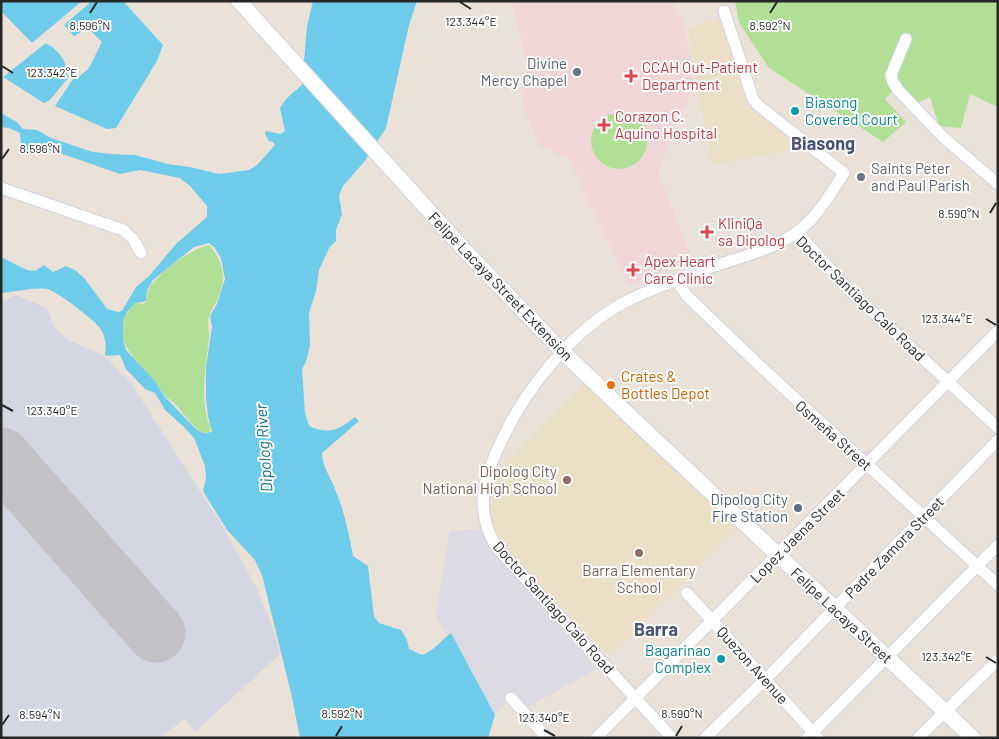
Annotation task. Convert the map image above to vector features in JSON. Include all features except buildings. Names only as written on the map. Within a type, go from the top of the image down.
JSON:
[{"type":"main road","name":"Felipe Lacaya Street Extension","points":[[239,1],[470,256],[563,352],[778,554]]},
{"type":"main road","name":"Felipe Lacaya Street","points":[[778,554],[973,738]]},
{"type":"street","points":[[724,12],[754,99],[759,106],[844,172],[812,218],[798,232]]},
{"type":"street","points":[[906,39],[891,75],[898,90],[944,138],[998,184]]},
{"type":"street","points":[[1,188],[124,230],[133,238],[142,253]]},
{"type":"street","name":"Doctor Santiago Calo Road","points":[[672,738],[498,548],[486,527],[483,495],[486,482],[495,456],[516,412],[563,352],[584,331],[629,300],[676,280],[771,246],[798,232],[848,289],[998,428]]},
{"type":"street","name":"Osmeña Street","points":[[676,280],[687,296],[761,368],[998,585]]},
{"type":"street","name":"Lopez Jaena Street","points":[[596,738],[998,331]]},
{"type":"street","name":"Padre Zamora Street","points":[[704,738],[765,680],[998,440]]},
{"type":"street","points":[[813,736],[887,657],[998,545]]},
{"type":"street","name":"Quezon Avenue","points":[[687,593],[713,620],[813,736]]},
{"type":"street","points":[[918,738],[998,660]]},
{"type":"street","points":[[511,698],[547,738]]},
{"type":"shaded area","name":"Corazon C. Aquino Hospital","points":[[512,1],[671,1],[684,20],[694,83],[658,173],[693,260],[629,285],[570,161],[539,145],[522,104],[528,72]]},
{"type":"shaded area","points":[[723,18],[752,106],[760,115],[784,132],[793,150],[712,165],[687,28]]},
{"type":"shaded area","points":[[16,295],[47,308],[54,327],[68,340],[104,356],[131,383],[226,532],[257,589],[274,631],[280,654],[195,732],[185,719],[159,738],[1,738],[1,302]]},
{"type":"shaded area","points":[[585,382],[741,526],[610,657],[510,553],[497,536],[491,523],[489,510],[493,485],[505,465]]},
{"type":"shaded area","points":[[484,529],[508,565],[597,669],[526,708],[514,695],[495,715],[451,633],[446,635],[436,616],[450,531]]},
{"type":"green space","points":[[735,1],[998,1],[998,107],[970,94],[961,128],[939,126],[930,97],[917,103],[892,92],[885,99],[906,122],[883,142],[769,68],[739,23]]},
{"type":"green space","points":[[619,113],[630,115],[639,121],[645,130],[647,141],[645,152],[639,161],[630,167],[619,169],[608,167],[599,161],[593,152],[591,141],[593,130],[599,121],[608,115]]},
{"type":"green space","points":[[210,245],[221,265],[223,278],[220,292],[208,322],[209,336],[204,395],[207,418],[211,428],[209,433],[200,432],[174,403],[165,396],[154,380],[138,363],[125,344],[122,335],[122,325],[126,314],[135,303],[143,304],[146,302],[147,292],[157,278],[195,250]]},
{"type":"water","points":[[1,1],[82,1],[32,43],[1,11]]},
{"type":"water","points":[[92,1],[123,1],[163,45],[157,61],[116,128],[107,129],[55,106],[73,79],[89,68],[102,42],[88,28],[74,36],[64,25]]},
{"type":"water","name":"Dipolog River","points":[[313,1],[417,1],[409,25],[386,128],[364,162],[343,186],[339,196],[342,214],[336,230],[336,241],[329,248],[319,270],[316,291],[309,313],[310,346],[302,369],[305,413],[309,426],[328,431],[344,425],[355,417],[359,421],[322,453],[322,458],[341,505],[353,556],[368,566],[374,616],[379,623],[401,630],[407,640],[409,649],[422,655],[434,648],[451,633],[495,715],[488,738],[300,738],[292,697],[262,575],[255,560],[227,530],[203,491],[206,479],[205,466],[194,438],[165,410],[155,393],[145,389],[126,369],[120,355],[106,356],[105,341],[100,328],[75,306],[47,289],[1,293],[1,257],[27,270],[35,271],[44,265],[53,272],[66,266],[75,270],[85,279],[107,309],[118,312],[122,311],[136,287],[149,276],[176,244],[207,217],[207,206],[190,186],[180,178],[140,170],[120,174],[57,152],[42,149],[27,152],[21,146],[20,133],[1,127],[1,113],[17,122],[23,129],[37,130],[51,138],[93,152],[135,155],[219,174],[249,170],[257,165],[275,145],[269,141],[265,134],[266,131],[280,134],[285,131],[280,108],[287,98],[302,85],[307,26]],"holes":[[[209,243],[221,258],[225,279],[217,304],[210,316],[212,327],[206,368],[206,398],[212,431],[205,433],[195,428],[164,396],[155,381],[126,350],[123,339],[123,321],[127,312],[135,303],[146,301],[147,290],[153,280],[194,247]]]},
{"type":"water","points":[[46,43],[55,49],[62,58],[68,72],[68,78],[50,100],[44,103],[3,77]]},
{"type":"runway","points":[[1,457],[156,633]]},
{"type":"place","name":"Divine Mercy Chapel","points":[[577,72]]},
{"type":"place","name":"CCAH Out-Patient Department","points":[[631,76]]},
{"type":"place","name":"Biasong Covered Court","points":[[795,111]]},
{"type":"place","name":"Corazon C. Aquino Hospital","points":[[604,125]]},
{"type":"place","name":"Saints Peter and Paul Parish","points":[[861,177]]},
{"type":"place","name":"KliniQa sa Dipolog","points":[[707,232]]},
{"type":"place","name":"Apex Heart Care Clinic","points":[[633,270]]},
{"type":"place","name":"Crates & Bottles Depot","points":[[611,385]]},
{"type":"place","name":"Dipolog City National High School","points":[[567,480]]},
{"type":"place","name":"Dipolog City Fire Station","points":[[798,508]]},
{"type":"place","name":"Barra Elementary School","points":[[639,553]]},
{"type":"place","name":"Bagarinao Complex","points":[[721,659]]},
{"type":"district","name":"Biasong","points":[[823,143]]},
{"type":"district","name":"Barra","points":[[656,629]]}]
